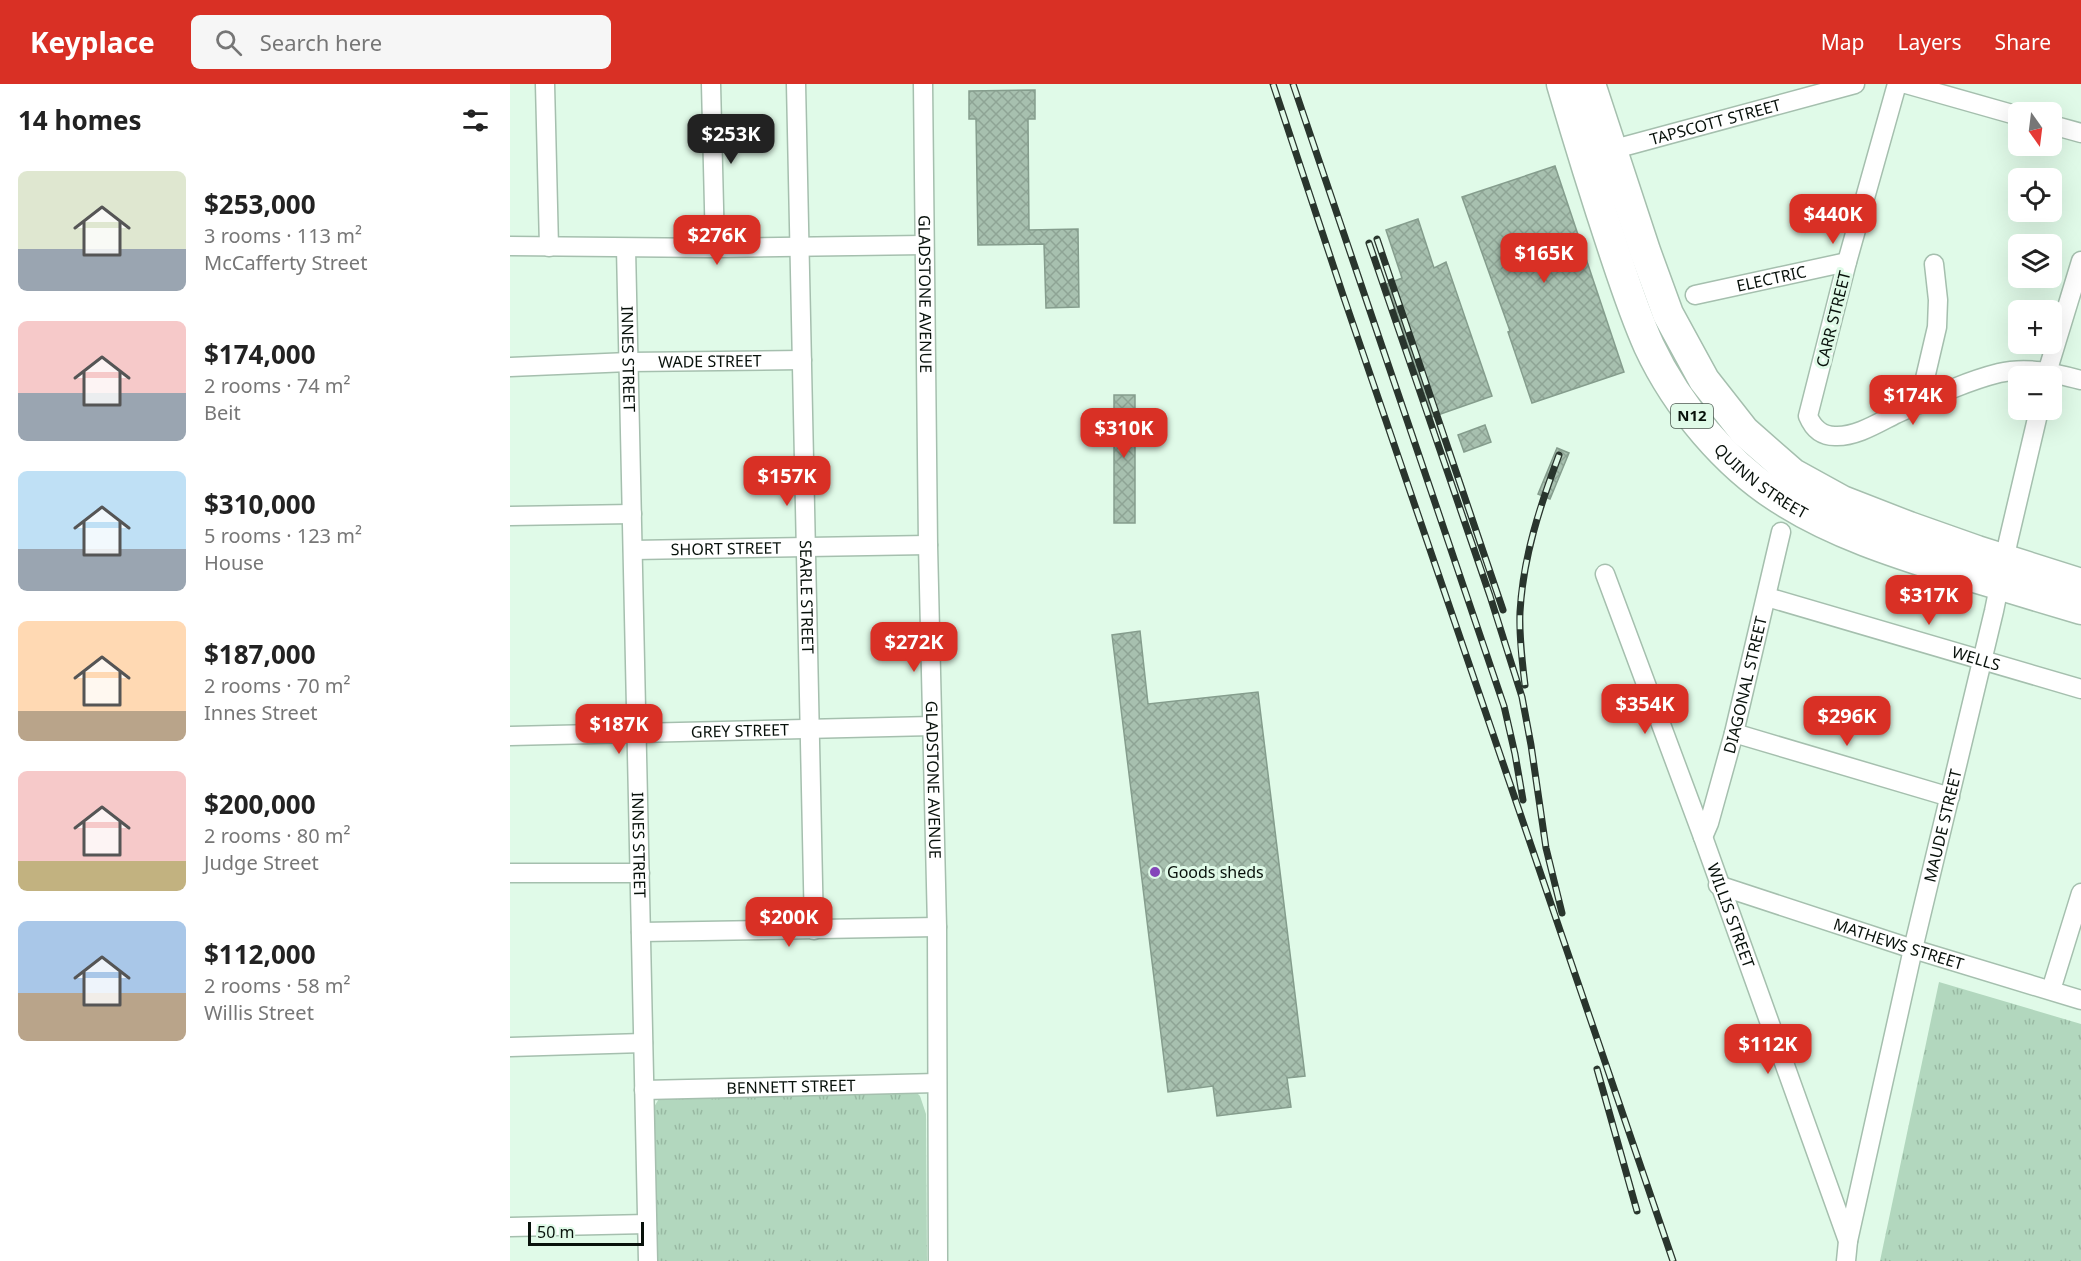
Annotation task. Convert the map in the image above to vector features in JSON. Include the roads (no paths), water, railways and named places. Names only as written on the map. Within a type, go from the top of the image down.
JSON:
[{"type":"highway","name":"QUINN STREET","points":[[1562,84],[1631,300],[1650,347],[1673,389],[1701,429],[1743,469],[1784,501],[1841,530],[1899,554],[2002,573],[2081,584]]},
{"type":"highway","name":"QUINN STREET","points":[[1590,84],[1668,314],[1704,380],[1744,431],[1794,474],[1842,501],[1909,527],[2081,609]]},
{"type":"street","points":[[545,84],[549,247]]},
{"type":"street","points":[[711,84],[715,248]]},
{"type":"street","name":"SEARLE STREET","points":[[796,84],[814,930]]},
{"type":"street","name":"GLADSTONE AVENUE","points":[[923,84],[928,545],[937,927],[938,1261]]},
{"type":"street","name":"TAPSCOTT STREET","points":[[1611,150],[1855,84]]},
{"type":"street","name":"CARR STREET","points":[[1897,84],[1847,262],[1808,416],[1818,432],[1834,437],[1856,433],[1919,404]]},
{"type":"street","points":[[1906,84],[2008,113]]},
{"type":"street","points":[[2062,128],[2081,133]]},
{"type":"street","points":[[510,246],[715,248],[924,245]]},
{"type":"street","name":"INNES STREET","points":[[626,248],[648,1261]]},
{"type":"street","points":[[2049,366],[2081,261]]},
{"type":"street","name":"ELECTRIC","points":[[1695,295],[1847,262]]},
{"type":"street","points":[[1919,404],[1937,327],[1938,300],[1934,264]]},
{"type":"street","name":"WADE STREET","points":[[510,367],[629,362],[802,360]]},
{"type":"street","points":[[1919,404],[1957,387],[2008,372]]},
{"type":"street","points":[[2062,377],[2081,380]]},
{"type":"street","name":"MAUDE STREET","points":[[1848,1241],[1913,949],[2037,420]]},
{"type":"street","points":[[510,516],[632,514]]},
{"type":"street","name":"DIAGONAL STREET","points":[[1702,837],[1709,824],[1734,733],[1781,532]]},
{"type":"street","name":"SHORT STREET","points":[[633,550],[928,545]]},
{"type":"street","name":"WILLIS STREET","points":[[1605,574],[1848,1241],[1846,1261]]},
{"type":"street","name":"WELLS","points":[[1767,597],[2081,689]]},
{"type":"street","name":"GREY STREET","points":[[510,736],[932,726]]},
{"type":"street","points":[[1734,733],[1950,797]]},
{"type":"street","points":[[510,873],[640,873]]},
{"type":"street","name":"MATHEWS STREET","points":[[1718,885],[1913,949],[2081,1000]]},
{"type":"street","points":[[2050,990],[2081,893]]},
{"type":"street","points":[[641,932],[937,927]]},
{"type":"street","points":[[510,1047],[643,1043]]},
{"type":"street","name":"BENNETT STREET","points":[[644,1090],[937,1083]]},
{"type":"street","points":[[510,1227],[647,1224]]},
{"type":"railway","points":[[1273,84],[1673,1261]]},
{"type":"railway","points":[[1293,84],[1504,706],[1523,800]]},
{"type":"railway","points":[[1377,239],[1503,610]]},
{"type":"railway","points":[[1369,243],[1490,596],[1522,697],[1546,848],[1562,913]]},
{"type":"railway","points":[[1525,685],[1520,621],[1525,571],[1539,513],[1559,455]]},
{"type":"railway","points":[[1597,1069],[1637,1211]]},
{"type":"place","name":"Goods sheds","points":[[1155,872]]}]
